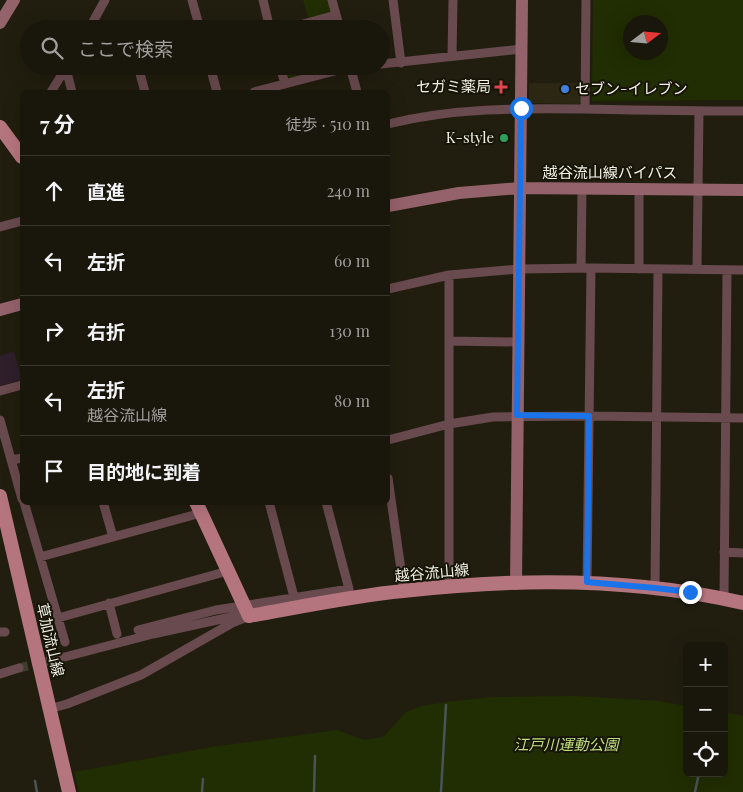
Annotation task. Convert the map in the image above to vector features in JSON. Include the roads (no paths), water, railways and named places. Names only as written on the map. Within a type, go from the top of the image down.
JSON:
[{"type":"main road","points":[[0,127],[20,148]]},
{"type":"main road","name":"草加流山線","points":[[0,496],[69,792]]},
{"type":"main road","points":[[198,508],[247,612]]},
{"type":"main road","name":"越谷流山線","points":[[247,612],[404,590],[449,586],[587,582],[655,588],[743,603]]},
{"type":"street","points":[[0,23],[14,0]]},
{"type":"street","points":[[94,20],[105,0]]},
{"type":"street","points":[[192,0],[197,20]]},
{"type":"street","points":[[263,0],[268,20]]},
{"type":"street","points":[[332,0],[337,20]]},
{"type":"street","points":[[393,0],[401,63]]},
{"type":"street","points":[[452,56],[453,0]]},
{"type":"street","points":[[516,584],[522,0]]},
{"type":"street","points":[[584,109],[586,0]]},
{"type":"street","points":[[318,20],[336,15]]},
{"type":"street","points":[[390,64],[522,49]]},
{"type":"street","points":[[52,90],[61,75]]},
{"type":"street","points":[[68,75],[72,90]]},
{"type":"street","points":[[140,75],[144,90]]},
{"type":"street","points":[[212,75],[216,90]]},
{"type":"street","points":[[282,75],[285,84]]},
{"type":"street","points":[[262,90],[319,75]]},
{"type":"street","points":[[352,75],[356,90]]},
{"type":"street","points":[[390,123],[402,120],[462,112],[521,108],[743,111]]},
{"type":"street","points":[[697,269],[699,111]]},
{"type":"street","name":"越谷流山線バイパス","points":[[390,206],[458,193],[520,188],[743,190]]},
{"type":"street","points":[[581,268],[582,189]]},
{"type":"street","points":[[639,189],[639,269]]},
{"type":"street","points":[[0,227],[20,222]]},
{"type":"street","points":[[587,582],[591,268]]},
{"type":"street","points":[[390,289],[449,275],[519,269],[743,270]]},
{"type":"street","points":[[655,588],[658,269]]},
{"type":"street","points":[[724,599],[727,270]]},
{"type":"street","points":[[449,275],[449,586]]},
{"type":"street","points":[[0,310],[20,305]]},
{"type":"street","points":[[449,341],[518,342]]},
{"type":"street","points":[[0,391],[20,386]]},
{"type":"street","points":[[390,439],[449,424],[517,415],[743,418]]},
{"type":"street","points":[[0,420],[20,491]]},
{"type":"street","points":[[12,460],[20,458]]},
{"type":"street","points":[[390,492],[404,590]]},
{"type":"street","points":[[25,505],[64,642]]},
{"type":"street","points":[[105,505],[113,537]]},
{"type":"street","points":[[270,505],[294,598]]},
{"type":"street","points":[[57,659],[247,612],[294,598],[349,589],[327,505]]},
{"type":"street","points":[[40,557],[113,537],[198,508]]},
{"type":"street","points":[[724,552],[743,553]]},
{"type":"street","points":[[58,618],[228,571]]},
{"type":"street","points":[[109,603],[117,634]]},
{"type":"street","points":[[138,630],[216,610],[247,612]]},
{"type":"street","points":[[50,713],[67,704],[141,676],[232,623],[247,612]]},
{"type":"street","points":[[0,674],[19,668]]},
{"type":"waterway","points":[[441,792],[446,705]]},
{"type":"waterway","points":[[314,792],[315,756]]},
{"type":"waterway","points":[[695,792],[698,777]]},
{"type":"waterway","points":[[202,792],[203,779]]},
{"type":"waterway","points":[[35,781],[37,792]]},
{"type":"tunnel","points":[[19,668],[57,659]]},
{"type":"place","name":"セガミ薬局","points":[[501,87]]},
{"type":"place","name":"セブン-イレブン","points":[[565,89]]},
{"type":"place","name":"K-style","points":[[504,138]]},
{"type":"park label","name":"江戸川運動公園","points":[[566,745]]}]
